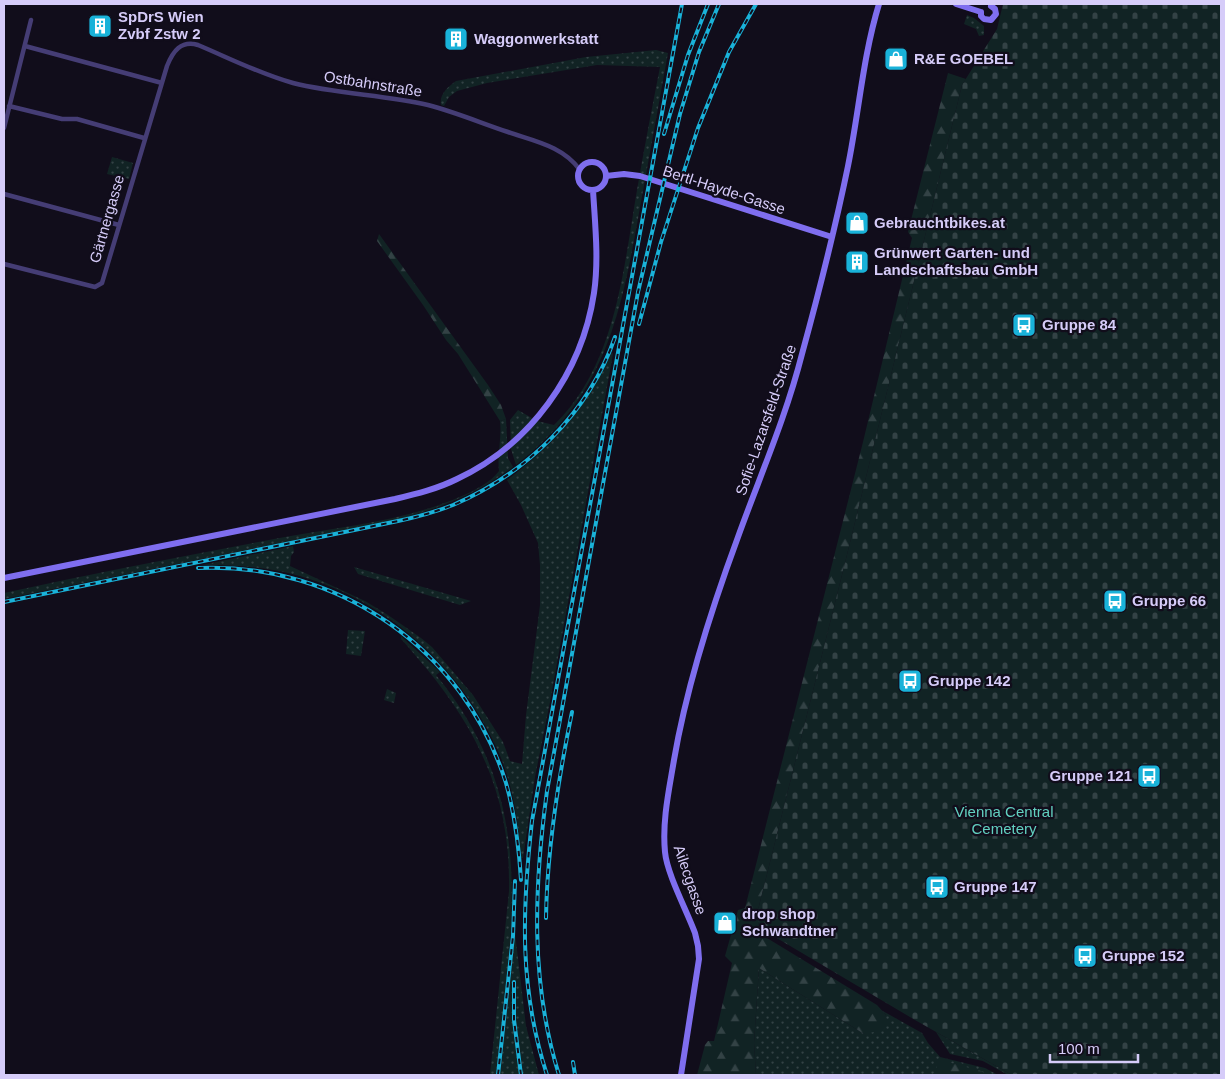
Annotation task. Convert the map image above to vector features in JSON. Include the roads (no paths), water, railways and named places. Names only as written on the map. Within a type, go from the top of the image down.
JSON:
[{"type":"street","name":"Sofie-Lazarsfeld-Straße","points":[[666,810],[681,721],[695,666],[736,541],[791,392],[832,237],[855,130],[870,39],[879,4]]},
{"type":"street","points":[[956,4],[981,12]]},
{"type":"street","points":[[992,5],[996,14],[991,20],[984,20],[981,12],[984,6],[992,5]]},
{"type":"street","points":[[4,128],[31,20]]},
{"type":"street","name":"Ostbahnstraße","points":[[167,66],[171,55],[176,49],[184,44],[193,44],[290,82],[319,88],[383,96],[430,106],[552,147],[573,160],[580,170]]},
{"type":"street","points":[[25,46],[162,83]]},
{"type":"street","name":"Gärtnergasse","points":[[4,264],[95,287],[102,283],[167,66]]},
{"type":"street","points":[[9,106],[62,119],[77,119],[144,138]]},
{"type":"street","points":[[596,163],[603,168],[606,176],[604,184],[597,190],[588,190],[578,180],[580,170],[586,164],[596,163]]},
{"type":"street","name":"Bertl-Hayde-Gasse","points":[[606,176],[624,174],[640,176],[832,237]]},
{"type":"street","points":[[4,578],[395,499],[456,480],[485,463],[510,444],[542,413],[561,385],[578,351],[591,312],[594,292],[596,253],[593,190]]},
{"type":"street","points":[[4,194],[119,225]]},
{"type":"street","name":"Ailecgasse","points":[[666,810],[665,855],[698,946],[698,966],[681,1075]]},
{"type":"railway","points":[[547,1075],[531,1012],[525,949],[526,886],[532,821],[682,4]]},
{"type":"railway","points":[[664,134],[688,55],[708,4]]},
{"type":"railway","points":[[559,1075],[543,1005],[537,934],[539,863],[547,791],[638,292],[680,114],[699,52],[719,4]]},
{"type":"railway","points":[[639,324],[661,242],[698,128],[729,52],[756,4]]},
{"type":"railway","points":[[4,602],[398,521],[453,505],[480,492],[505,476],[552,438],[589,391],[604,365],[615,337]]},
{"type":"railway","points":[[198,568],[250,570],[299,580],[346,598],[389,623],[427,655],[460,692],[486,735],[506,783],[512,807],[521,880]]},
{"type":"railway","points":[[546,918],[554,814],[572,712]]},
{"type":"railway","points":[[498,1075],[513,936],[515,881]]},
{"type":"railway","points":[[514,982],[514,1020],[521,1075]]},
{"type":"railway","points":[[573,1062],[575,1075]]},
{"type":"place","name":"SpDrS Wien Zvbf Zstw 2","points":[[100,26]]},
{"type":"place","name":"Waggonwerkstatt","points":[[456,39]]},
{"type":"place","name":"R&E GOEBEL","points":[[896,59]]},
{"type":"place","name":"Gebrauchtbikes.at","points":[[857,223]]},
{"type":"place","name":"Grünwert Garten- und Landschaftsbau GmbH","points":[[857,262]]},
{"type":"place","name":"Gruppe 84","points":[[1024,325]]},
{"type":"place","name":"Gruppe 66","points":[[1115,601]]},
{"type":"place","name":"Gruppe 142","points":[[910,681]]},
{"type":"place","name":"Gruppe 121","points":[[1149,776]]},
{"type":"place","name":"Gruppe 147","points":[[937,887]]},
{"type":"place","name":"drop shop Schwandtner","points":[[725,923]]},
{"type":"place","name":"Gruppe 152","points":[[1085,956]]},
{"type":"park label","name":"Vienna Central Cemetery","points":[[1004,820]]}]
